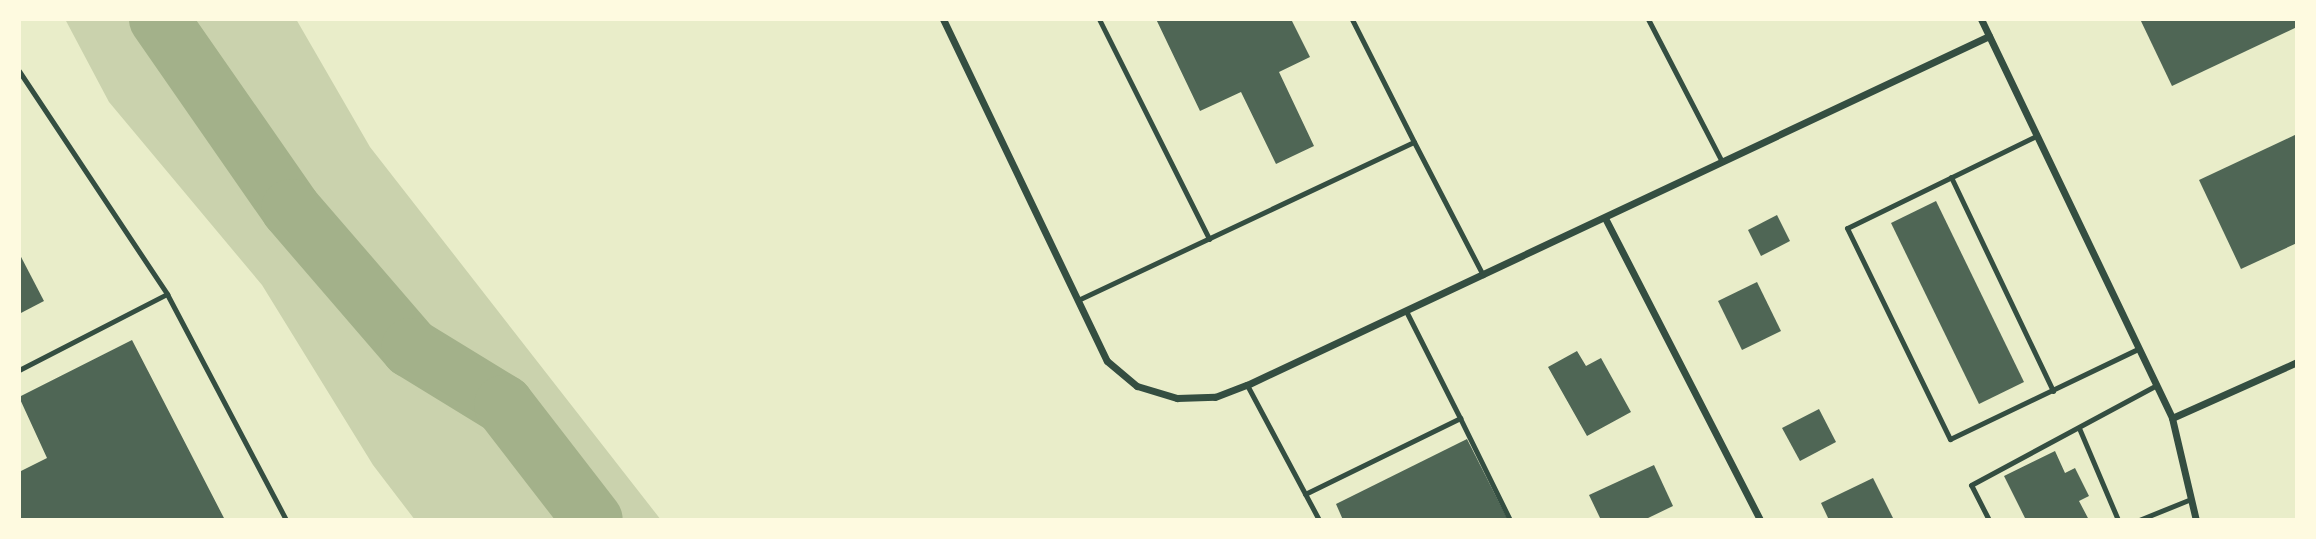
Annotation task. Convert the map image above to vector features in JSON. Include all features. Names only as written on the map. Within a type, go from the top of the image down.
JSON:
[{"type":"street","points":[[943,19],[1107,360],[1137,386],[1177,398],[1215,397],[1247,385],[1407,313],[1989,36]]},
{"type":"street","points":[[1981,19],[2172,418],[2196,520]]},
{"type":"street","points":[[1605,218],[1760,520]]},
{"type":"street","points":[[2172,418],[2297,362]]},
{"type":"lane","points":[[1099,19],[1209,239]]},
{"type":"lane","points":[[1352,19],[1483,275]]},
{"type":"lane","points":[[1648,19],[1722,163]]},
{"type":"lane","points":[[19,71],[167,294],[286,520]]},
{"type":"lane","points":[[2036,136],[1847,229],[1950,439],[2138,349]]},
{"type":"lane","points":[[1077,300],[1414,142]]},
{"type":"lane","points":[[1951,177],[2053,391]]},
{"type":"lane","points":[[19,370],[167,294]]},
{"type":"lane","points":[[1407,313],[1510,520]]},
{"type":"lane","points":[[1247,385],[1318,520]]},
{"type":"lane","points":[[1989,520],[1971,485],[2157,385]]},
{"type":"lane","points":[[1305,494],[1460,418]]},
{"type":"lane","points":[[2079,428],[2118,520]]},
{"type":"lane","points":[[2139,520],[2192,498]]},
{"type":"green space","points":[[65,19],[296,19],[370,147],[661,520],[415,520],[373,465],[262,285],[109,102]]},
{"type":"building","points":[[1156,19],[1291,19],[1310,57],[1279,72],[1314,146],[1276,164],[1241,92],[1200,111]]},
{"type":"building","points":[[2140,19],[2297,19],[2297,27],[2172,86]]},
{"type":"building","points":[[2297,134],[2297,243],[2241,269],[2199,180]]},
{"type":"building","points":[[1936,201],[2024,382],[1979,404],[1891,223]]},
{"type":"building","points":[[1777,215],[1790,241],[1761,256],[1748,230]]},
{"type":"building","points":[[19,253],[44,301],[19,314]]},
{"type":"building","points":[[1757,282],[1781,331],[1742,350],[1718,301]]},
{"type":"building","points":[[132,340],[225,520],[19,520],[19,472],[47,458],[19,397]]},
{"type":"building","points":[[1577,351],[1586,366],[1601,358],[1631,412],[1587,436],[1548,367]]},
{"type":"building","points":[[1819,409],[1836,442],[1800,461],[1782,428]]},
{"type":"building","points":[[1467,439],[1508,520],[1343,520],[1336,504]]},
{"type":"building","points":[[2055,451],[2065,473],[2075,468],[2089,496],[2079,501],[2089,520],[2026,520],[2004,476]]},
{"type":"building","points":[[1654,465],[1673,506],[1644,520],[1601,520],[1589,495]]},
{"type":"building","points":[[1873,478],[1894,520],[1829,520],[1821,503]]},
{"type":"waterway","points":[[159,19],[291,209],[411,348],[504,405],[593,520]]}]
